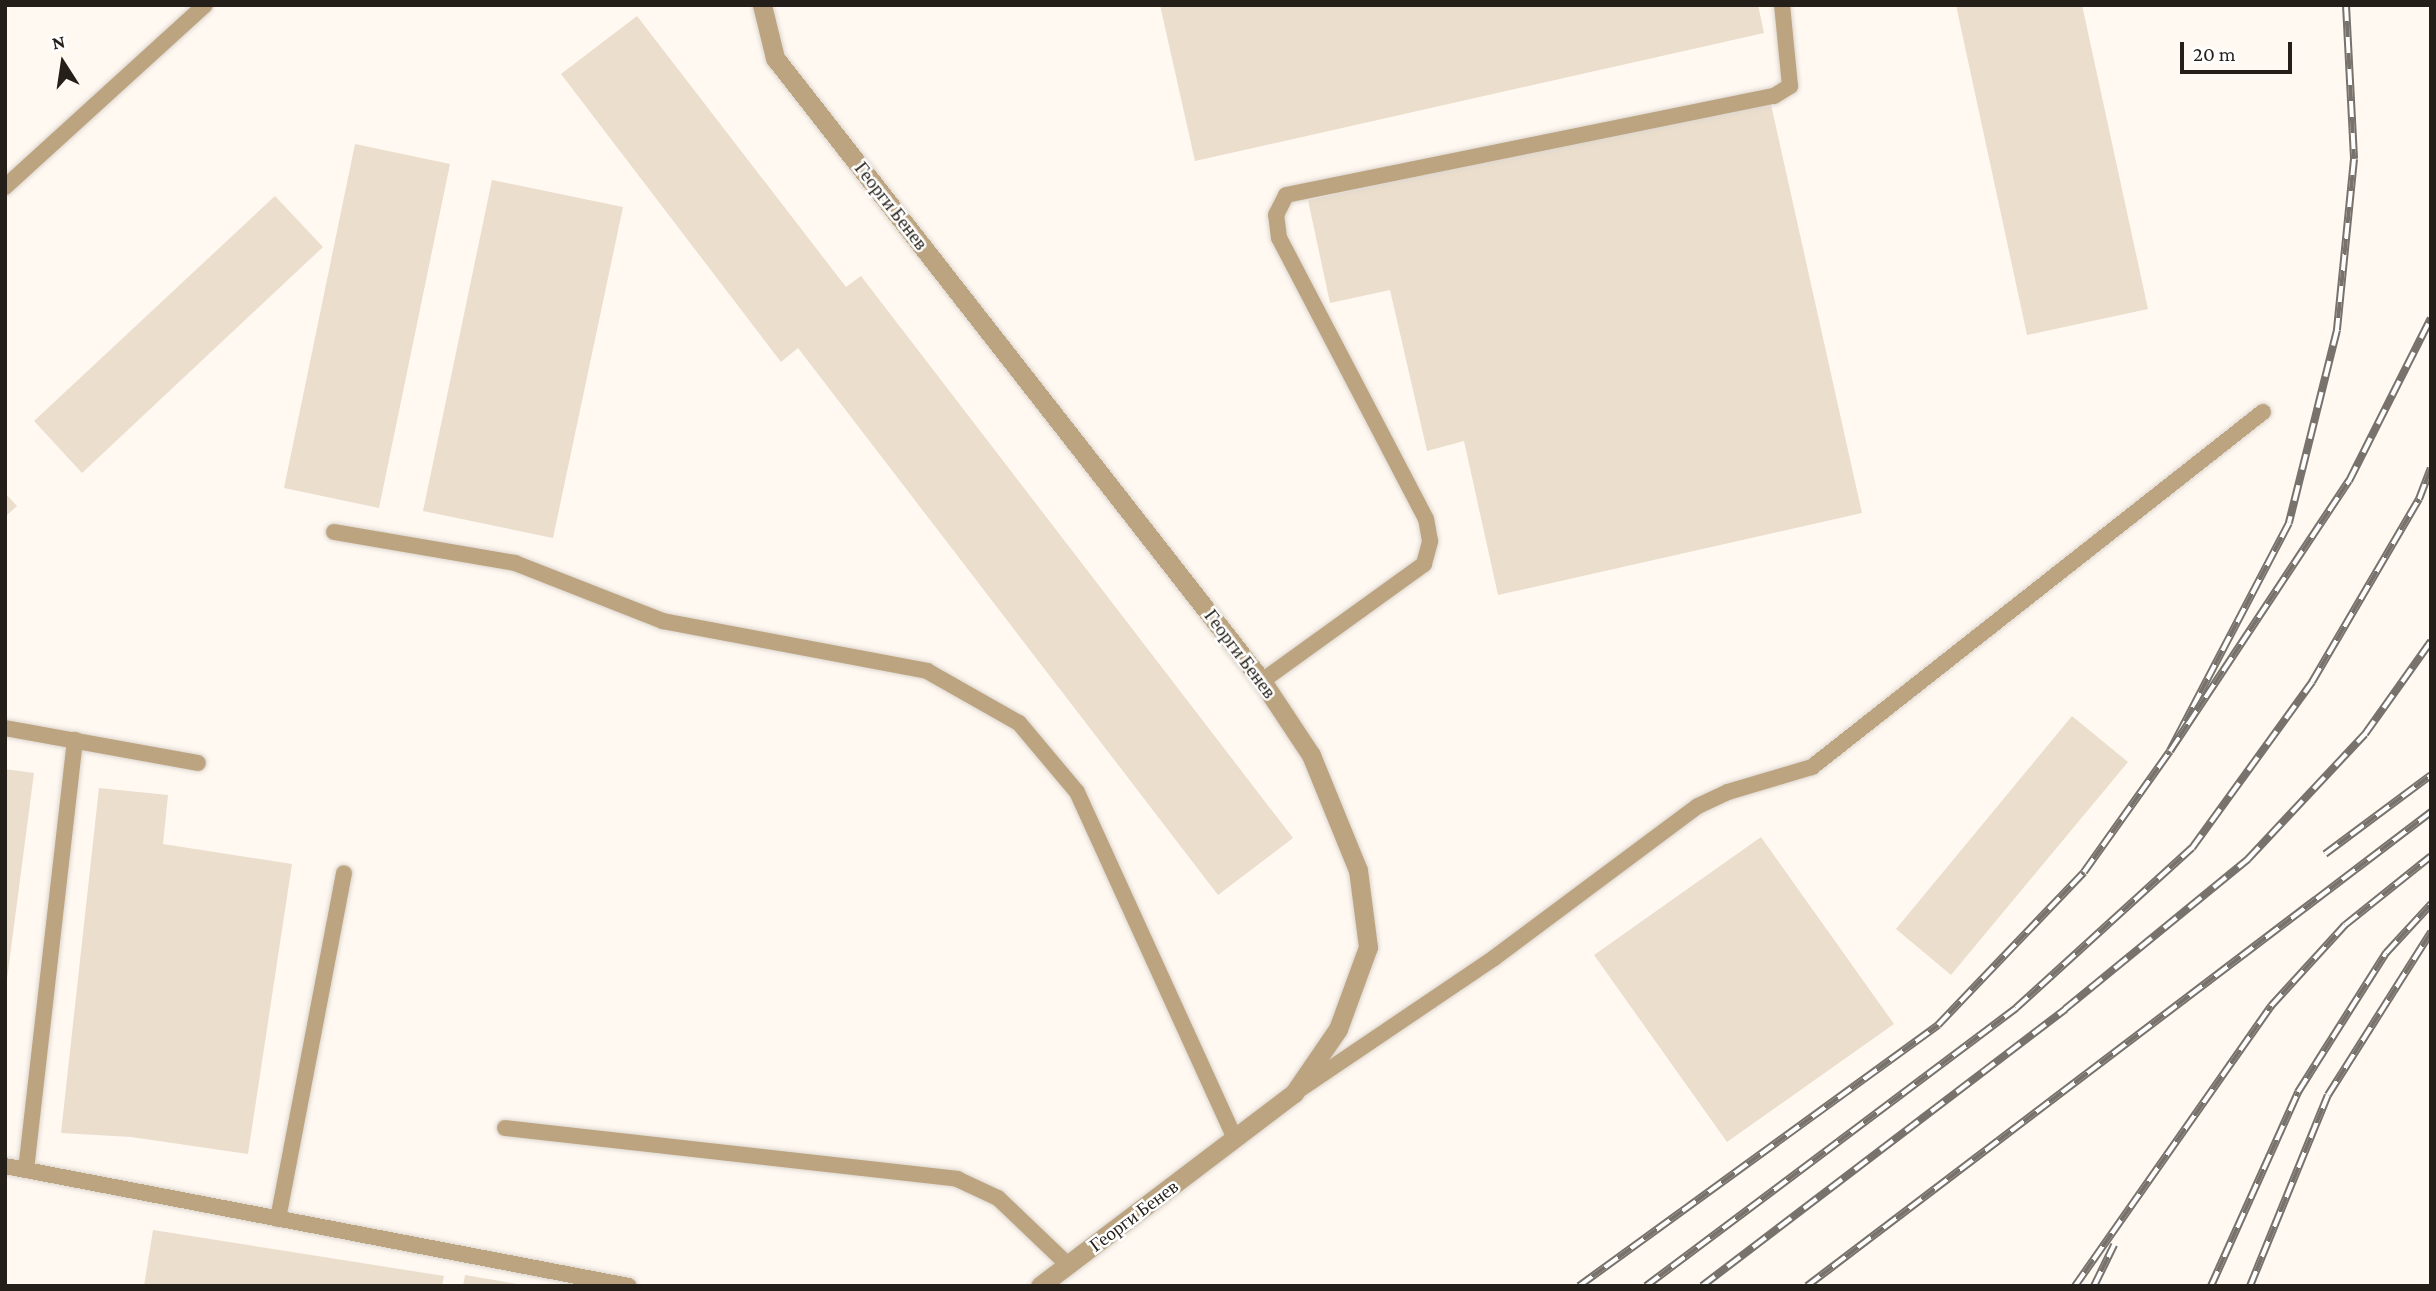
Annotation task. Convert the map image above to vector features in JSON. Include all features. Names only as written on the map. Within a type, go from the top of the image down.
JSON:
[{"type":"street","name":"Георги Бенев","points":[[762,5],[775,58],[1262,681],[1311,755],[1358,870],[1368,947],[1338,1029],[1294,1093],[1040,1286]]},
{"type":"lane","points":[[5,187],[205,5]]},
{"type":"lane","points":[[1262,681],[1424,564],[1430,541],[1426,519],[1279,238],[1276,215],[1286,195],[1774,96],[1790,86],[1782,5]]},
{"type":"lane","points":[[1294,1093],[1494,958],[1698,806],[1728,792],[1812,767],[2263,412]]},
{"type":"lane","points":[[334,532],[515,563],[663,621],[927,671],[1019,723],[1077,792],[1235,1139]]},
{"type":"lane","points":[[5,728],[198,763]]},
{"type":"lane","points":[[26,1170],[75,740]]},
{"type":"lane","points":[[278,1219],[344,873]]},
{"type":"lane","points":[[505,1128],[957,1179],[998,1198],[1068,1265]]},
{"type":"lane","points":[[5,1166],[629,1286]]},
{"type":"building","points":[[1160,5],[1758,5],[1764,33],[1195,161]]},
{"type":"building","points":[[1956,5],[2082,5],[2148,309],[2027,335]]},
{"type":"building","points":[[637,16],[846,287],[861,276],[1293,838],[1218,895],[798,348],[781,362],[561,74]]},
{"type":"building","points":[[1770,100],[1862,513],[1498,595],[1464,441],[1427,451],[1390,290],[1330,303],[1308,200]]},
{"type":"building","points":[[355,144],[450,164],[379,508],[284,488]]},
{"type":"building","points":[[492,180],[623,207],[553,538],[423,511]]},
{"type":"building","points":[[275,196],[323,247],[82,473],[34,421]]},
{"type":"building","points":[[5,493],[17,506],[5,517]]},
{"type":"building","points":[[2072,716],[2128,762],[1951,975],[1896,929]]},
{"type":"building","points":[[5,769],[34,773],[7,979],[5,978]]},
{"type":"building","points":[[99,788],[168,795],[163,844],[292,864],[248,1154],[131,1137],[61,1133]]},
{"type":"building","points":[[1761,837],[1894,1024],[1727,1142],[1594,955]]},
{"type":"building","points":[[153,1230],[444,1276],[442,1286],[144,1286]]},
{"type":"building","points":[[465,1275],[517,1284],[517,1286],[463,1286]]},
{"type":"railway","points":[[2346,5],[2354,159],[2337,330],[2289,523],[2170,751],[2349,481],[2431,318]]},
{"type":"railway","points":[[1646,1286],[2016,1008],[2192,848],[2312,682],[2419,499],[2431,468]]},
{"type":"railway","points":[[1702,1286],[2065,1009],[2248,859],[2365,734],[2431,641]]},
{"type":"railway","points":[[1579,1286],[1938,1025],[2084,872],[2170,751]]},
{"type":"railway","points":[[2325,854],[2431,775]]},
{"type":"railway","points":[[1807,1286],[2431,812]]},
{"type":"railway","points":[[2075,1286],[2271,1006],[2345,925],[2431,856]]},
{"type":"railway","points":[[2211,1286],[2298,1092],[2386,953],[2431,904]]},
{"type":"railway","points":[[2250,1286],[2328,1095],[2431,932]]},
{"type":"railway","points":[[2094,1286],[2114,1245]]}]
